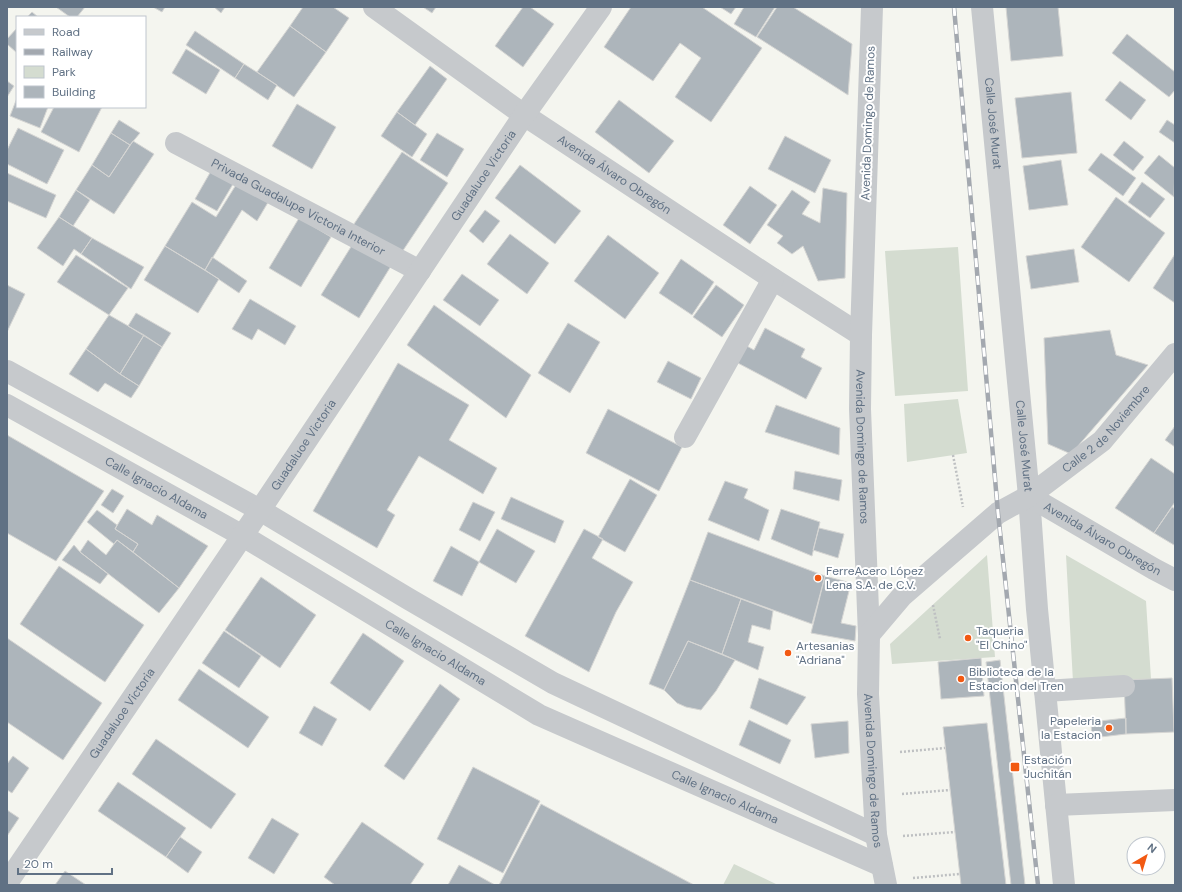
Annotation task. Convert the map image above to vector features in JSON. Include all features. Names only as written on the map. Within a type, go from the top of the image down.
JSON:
[{"type":"street","name":"Avenida Álvaro Obregón","points":[[374,7],[524,115],[861,335]]},
{"type":"street","name":"Guadaluoe Victoria","points":[[7,883],[243,536],[524,115],[601,7]]},
{"type":"street","name":"Avenida Domingo de Ramos","points":[[872,7],[861,335],[860,409],[869,635],[868,694],[886,835],[884,875]]},
{"type":"street","name":"Calle José Murat","points":[[982,7],[1029,496],[1037,609],[1064,885]]},
{"type":"street","name":"Privada Guadalupe Victoria Interior","points":[[176,143],[420,271]]},
{"type":"street","points":[[685,437],[774,279]]},
{"type":"street","name":"Calle 2 de Noviembre","points":[[1029,496],[1102,441],[1175,354]]},
{"type":"street","points":[[7,371],[260,510],[553,683],[886,835]]},
{"type":"street","name":"Calle Ignacio Aldama","points":[[7,405],[243,536],[539,716],[884,875]]},
{"type":"street","name":"Avenida Álvaro Obregón","points":[[1029,496],[1175,580]]},
{"type":"street","points":[[869,635],[902,596],[998,513],[1029,496]]},
{"type":"street","points":[[539,716],[553,683]]},
{"type":"street","points":[[1045,691],[1124,686]]},
{"type":"street","points":[[1056,805],[1175,800]]},
{"type":"path","points":[[954,455],[969,538]]},
{"type":"path","points":[[894,753],[945,748]]},
{"type":"path","points":[[898,795],[950,790]]},
{"type":"path","points":[[886,835],[955,832]]},
{"type":"path","points":[[912,878],[960,874]]},
{"type":"green space","points":[[958,247],[968,391],[895,396],[885,251]]},
{"type":"green space","points":[[958,399],[967,453],[907,462],[904,404]]},
{"type":"green space","points":[[987,555],[995,657],[892,664],[890,644]]},
{"type":"green space","points":[[1066,555],[1146,601],[1151,679],[1073,682]]},
{"type":"green space","points":[[734,864],[778,885],[723,885]]},
{"type":"building","points":[[56,7],[85,7],[78,16],[69,16]]},
{"type":"building","points":[[153,7],[165,7],[162,12]]},
{"type":"building","points":[[214,7],[225,7],[221,13]]},
{"type":"building","points":[[303,7],[333,7],[349,18],[326,52],[290,26]]},
{"type":"building","points":[[423,7],[436,7],[432,13]]},
{"type":"building","points":[[523,7],[530,7],[554,24],[523,67],[495,46]]},
{"type":"building","points":[[631,7],[702,7],[762,48],[711,122],[675,97],[701,58],[680,43],[653,81],[604,47]]},
{"type":"building","points":[[720,7],[736,7],[731,14]]},
{"type":"building","points":[[744,7],[775,7],[756,37],[734,24]]},
{"type":"building","points":[[777,7],[793,7],[852,44],[848,95],[757,37]]},
{"type":"building","points":[[1006,7],[1058,7],[1063,56],[1011,61]]},
{"type":"building","points":[[32,12],[37,16],[28,16]]},
{"type":"building","points":[[290,26],[326,52],[294,97],[257,72]]},
{"type":"building","points":[[16,29],[16,52],[7,44],[7,39]]},
{"type":"building","points":[[195,31],[244,64],[235,78],[186,45]]},
{"type":"building","points":[[1127,34],[1175,72],[1175,90],[1169,97],[1112,53]]},
{"type":"building","points":[[186,49],[220,70],[206,94],[172,73]]},
{"type":"building","points":[[244,64],[277,85],[268,100],[235,78]]},
{"type":"building","points":[[430,66],[447,79],[415,125],[397,112]]},
{"type":"building","points":[[7,81],[14,86],[7,97]]},
{"type":"building","points":[[1120,81],[1146,100],[1131,120],[1105,100]]},
{"type":"building","points":[[1071,92],[1077,153],[1022,158],[1015,98]]},
{"type":"building","points":[[619,100],[674,141],[649,173],[595,132]]},
{"type":"building","points":[[16,101],[16,108],[48,108],[40,128],[10,116]]},
{"type":"building","points":[[297,104],[336,127],[312,169],[272,146]]},
{"type":"building","points":[[53,108],[101,108],[79,152],[41,132]]},
{"type":"building","points":[[397,112],[427,134],[412,157],[381,136]]},
{"type":"building","points":[[119,120],[140,133],[130,145],[111,133]]},
{"type":"building","points":[[1167,120],[1175,125],[1175,143],[1159,132]]},
{"type":"building","points":[[18,128],[64,150],[47,184],[7,164],[7,150]]},
{"type":"building","points":[[111,133],[130,145],[109,177],[92,165]]},
{"type":"building","points":[[437,133],[464,149],[447,177],[420,160]]},
{"type":"building","points":[[785,136],[831,160],[815,193],[768,169]]},
{"type":"building","points":[[133,141],[154,154],[114,214],[76,190],[92,165],[109,177]]},
{"type":"building","points":[[1124,141],[1144,157],[1133,171],[1113,155]]},
{"type":"building","points":[[402,152],[448,183],[398,258],[352,227]]},
{"type":"building","points":[[1101,153],[1136,178],[1123,196],[1088,170]]},
{"type":"building","points":[[1159,155],[1175,168],[1174,197],[1144,173]]},
{"type":"building","points":[[1061,160],[1068,205],[1029,210],[1023,166]]},
{"type":"building","points":[[520,165],[581,211],[555,244],[495,198]]},
{"type":"building","points":[[211,171],[233,184],[217,211],[195,199]]},
{"type":"building","points":[[7,173],[56,195],[46,218],[7,201]]},
{"type":"building","points":[[239,180],[270,199],[257,221],[242,210],[205,270],[165,246],[192,202],[216,217]]},
{"type":"building","points":[[1142,182],[1165,199],[1150,218],[1128,202]]},
{"type":"building","points":[[750,186],[777,205],[750,244],[723,225]]},
{"type":"building","points":[[823,188],[847,193],[845,278],[818,281],[803,246],[792,254],[777,243],[783,236],[767,225],[792,190],[810,202],[802,214],[820,223]]},
{"type":"building","points":[[76,190],[90,200],[73,226],[59,217]]},
{"type":"building","points":[[1116,197],[1165,233],[1129,282],[1081,247]]},
{"type":"building","points":[[485,210],[500,221],[483,243],[469,231]]},
{"type":"building","points":[[59,217],[92,238],[81,254],[74,249],[63,266],[37,248]]},
{"type":"building","points":[[299,218],[331,237],[301,287],[269,268]]},
{"type":"building","points":[[510,234],[549,263],[527,294],[487,264]]},
{"type":"building","points":[[608,235],[659,273],[625,319],[574,281]]},
{"type":"building","points":[[92,238],[144,267],[131,289],[81,254]]},
{"type":"building","points":[[354,242],[391,266],[359,318],[321,295]]},
{"type":"building","points":[[165,246],[219,279],[198,313],[144,280]]},
{"type":"building","points":[[1074,249],[1079,282],[1031,289],[1026,256]]},
{"type":"building","points":[[1175,254],[1175,303],[1153,288]]},
{"type":"building","points":[[76,255],[128,288],[109,315],[57,282]]},
{"type":"building","points":[[212,257],[247,281],[239,293],[205,270]]},
{"type":"building","points":[[681,259],[714,282],[692,315],[659,293]]},
{"type":"building","points":[[462,274],[499,300],[480,326],[443,300]]},
{"type":"building","points":[[7,285],[25,294],[7,332]]},
{"type":"building","points":[[716,285],[744,305],[722,337],[693,317]]},
{"type":"building","points":[[250,299],[296,326],[285,345],[258,329],[252,340],[232,329]]},
{"type":"building","points":[[434,305],[531,375],[506,418],[407,345]]},
{"type":"building","points":[[136,313],[171,333],[162,347],[128,326]]},
{"type":"building","points":[[109,315],[144,335],[120,374],[86,349]]},
{"type":"building","points":[[568,323],[600,342],[570,393],[538,373]]},
{"type":"building","points":[[765,328],[805,349],[801,357],[822,368],[806,399],[734,361],[743,344],[754,350]]},
{"type":"building","points":[[1110,330],[1116,355],[1148,365],[1071,454],[1048,444],[1044,338]]},
{"type":"building","points":[[144,335],[162,347],[139,386],[120,374]]},
{"type":"building","points":[[86,349],[139,386],[131,398],[105,383],[98,392],[69,374]]},
{"type":"building","points":[[668,361],[701,378],[691,399],[657,382]]},
{"type":"building","points":[[398,363],[469,405],[449,440],[497,468],[483,494],[419,456],[387,510],[395,515],[377,548],[313,511]]},
{"type":"building","points":[[776,405],[840,428],[839,455],[765,432]]},
{"type":"building","points":[[608,409],[682,447],[659,491],[586,453]]},
{"type":"building","points":[[1175,426],[1175,447],[1165,440]]},
{"type":"building","points":[[7,435],[104,491],[56,561],[7,533]]},
{"type":"building","points":[[1151,458],[1175,474],[1175,502],[1154,533],[1115,508]]},
{"type":"building","points":[[795,471],[842,480],[839,501],[793,489]]},
{"type":"building","points":[[630,479],[657,495],[625,552],[598,537]]},
{"type":"building","points":[[725,481],[748,489],[744,498],[769,510],[759,541],[708,520]]},
{"type":"building","points":[[112,489],[124,496],[113,513],[101,505]]},
{"type":"building","points":[[511,497],[564,521],[555,543],[501,519]]},
{"type":"building","points":[[473,502],[495,512],[480,541],[459,530]]},
{"type":"building","points":[[1172,507],[1175,509],[1174,545],[1154,533]]},
{"type":"building","points":[[127,509],[152,525],[157,515],[208,546],[179,588],[133,552],[138,544],[115,529]]},
{"type":"building","points":[[781,509],[820,522],[812,556],[771,539]]},
{"type":"building","points":[[97,510],[117,525],[115,529],[138,544],[133,552],[117,540],[114,544],[87,522]]},
{"type":"building","points":[[819,528],[844,534],[838,558],[813,550]]},
{"type":"building","points":[[497,529],[535,551],[516,583],[479,562]]},
{"type":"building","points":[[584,529],[603,539],[592,558],[633,582],[616,612],[589,672],[525,636]]},
{"type":"building","points":[[708,532],[825,576],[812,624],[690,580]]},
{"type":"building","points":[[88,540],[106,555],[117,540],[179,588],[159,613],[80,552]]},
{"type":"building","points":[[74,545],[80,552],[108,574],[100,584],[62,560]]},
{"type":"building","points":[[451,546],[479,562],[462,596],[433,581]]},
{"type":"building","points":[[59,566],[144,625],[105,682],[20,624]]},
{"type":"building","points":[[825,576],[851,583],[841,623],[856,626],[855,641],[811,633]]},
{"type":"building","points":[[261,577],[316,615],[280,668],[225,630]]},
{"type":"building","points":[[690,580],[741,599],[722,654],[688,641],[664,690],[649,684]]},
{"type":"building","points":[[741,599],[773,611],[770,630],[752,625],[748,642],[764,647],[758,670],[722,654]]},
{"type":"building","points":[[224,631],[261,656],[239,688],[202,663]]},
{"type":"building","points":[[363,633],[404,661],[370,711],[330,683]]},
{"type":"building","points":[[7,638],[102,703],[63,760],[7,722]]},
{"type":"building","points":[[688,641],[735,660],[716,691],[701,710],[686,707],[677,703],[664,690]]},
{"type":"building","name":"Biblioteca de la Estacion del Tren","points":[[981,658],[984,696],[941,699],[938,662]]},
{"type":"building","points":[[1000,660],[1025,885],[1011,885],[986,662]]},
{"type":"building","points":[[199,669],[269,717],[248,748],[178,700]]},
{"type":"building","points":[[759,678],[806,697],[787,725],[750,708]]},
{"type":"building","points":[[1172,678],[1174,732],[1126,734],[1124,680]]},
{"type":"building","points":[[440,684],[460,699],[404,780],[384,766]]},
{"type":"building","points":[[314,706],[337,719],[322,746],[299,733]]},
{"type":"building","name":"Papeleria la Estacion","points":[[1126,718],[1126,734],[1092,738],[1091,722]]},
{"type":"building","points":[[749,720],[791,740],[780,764],[739,745]]},
{"type":"building","points":[[848,721],[849,753],[815,758],[811,724]]},
{"type":"building","points":[[987,723],[1006,885],[961,885],[943,727]]},
{"type":"building","points":[[156,739],[236,794],[211,829],[132,774]]},
{"type":"building","points":[[13,756],[29,768],[12,793],[7,790],[7,764]]},
{"type":"building","points":[[473,767],[540,801],[503,873],[437,839]]},
{"type":"building","points":[[118,782],[186,828],[166,857],[98,811]]},
{"type":"building","points":[[541,804],[694,885],[499,885]]},
{"type":"building","points":[[7,810],[19,818],[7,836]]},
{"type":"building","points":[[272,818],[299,834],[274,874],[248,858]]},
{"type":"building","points":[[362,822],[424,864],[410,885],[335,885],[324,877]]},
{"type":"building","points":[[180,837],[202,852],[188,873],[166,857]]},
{"type":"building","points":[[459,865],[495,885],[448,885]]},
{"type":"building","points":[[65,871],[86,885],[55,885]]},
{"type":"railway","points":[[954,7],[998,513],[1038,885]]},
{"type":"place","name":"FerreAcero López Lena S.A. de C.V.","points":[[818,578]]},
{"type":"place","name":"Taqueria \"El Chino\"","points":[[968,638]]},
{"type":"place","name":"Artesanias \"Adriana\"","points":[[788,653]]},
{"type":"place","name":"Biblioteca de la Estacion del Tren","points":[[961,679]]},
{"type":"place","name":"Papeleria la Estacion","points":[[1109,728]]},
{"type":"place","name":"Estación Juchitán","points":[[1015,767]]}]
